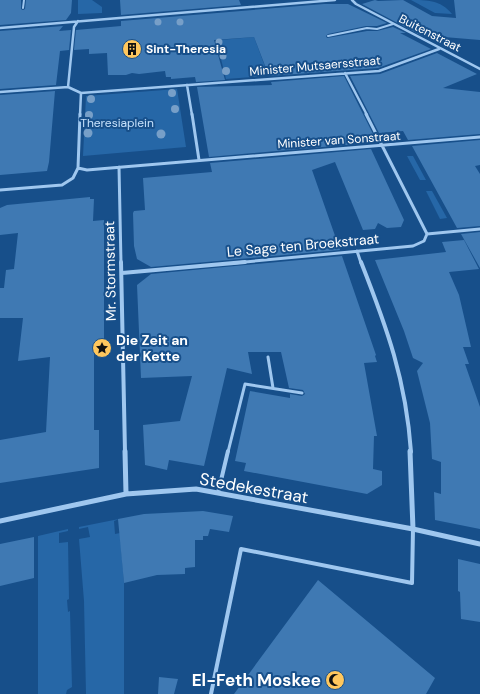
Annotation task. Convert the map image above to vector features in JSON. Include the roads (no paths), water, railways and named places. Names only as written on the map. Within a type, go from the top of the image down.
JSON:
[{"type":"street","points":[[0,28],[335,0]]},
{"type":"street","name":"Buitenstraat","points":[[352,0],[356,4],[393,24],[480,69]]},
{"type":"street","points":[[68,87],[74,27],[78,21]]},
{"type":"street","name":"Minister Mutsaersstraat","points":[[188,85],[384,70],[440,49]]},
{"type":"street","points":[[474,66],[480,63]]},
{"type":"street","points":[[345,73],[427,234],[480,229]]},
{"type":"street","points":[[0,92],[68,87],[81,92],[188,85],[199,160],[87,170],[78,168]]},
{"type":"street","points":[[0,190],[62,185],[73,178],[78,168],[81,92]]},
{"type":"street","name":"Minister van Sonstraat","points":[[199,160],[480,137]]},
{"type":"street","name":"Mr. Stormstraat","points":[[118,167],[122,273],[126,494]]},
{"type":"street","name":"Le Sage ten Broekstraat","points":[[122,273],[413,246],[424,241],[427,234]]},
{"type":"street","points":[[357,251],[375,299],[402,382],[409,422],[412,465],[413,530]]},
{"type":"street","name":"Stedekestraat","points":[[0,521],[126,494],[196,489],[480,544]]},
{"type":"lane","points":[[23,8],[24,0]]},
{"type":"lane","points":[[328,36],[367,28],[377,29],[393,24]]},
{"type":"lane","points":[[268,357],[273,388]]},
{"type":"lane","points":[[218,493],[245,384],[302,393]]},
{"type":"lane","points":[[211,694],[241,549],[412,583],[413,530]]},
{"type":"place","name":"Sint-Theresia","points":[[132,49]]},
{"type":"place","name":"Die Zeit an der Kette","points":[[102,348]]},
{"type":"place","name":"El-Feth Moskee","points":[[335,680]]},
{"type":"park label","name":"Theresiaplein","points":[[117,123]]}]
